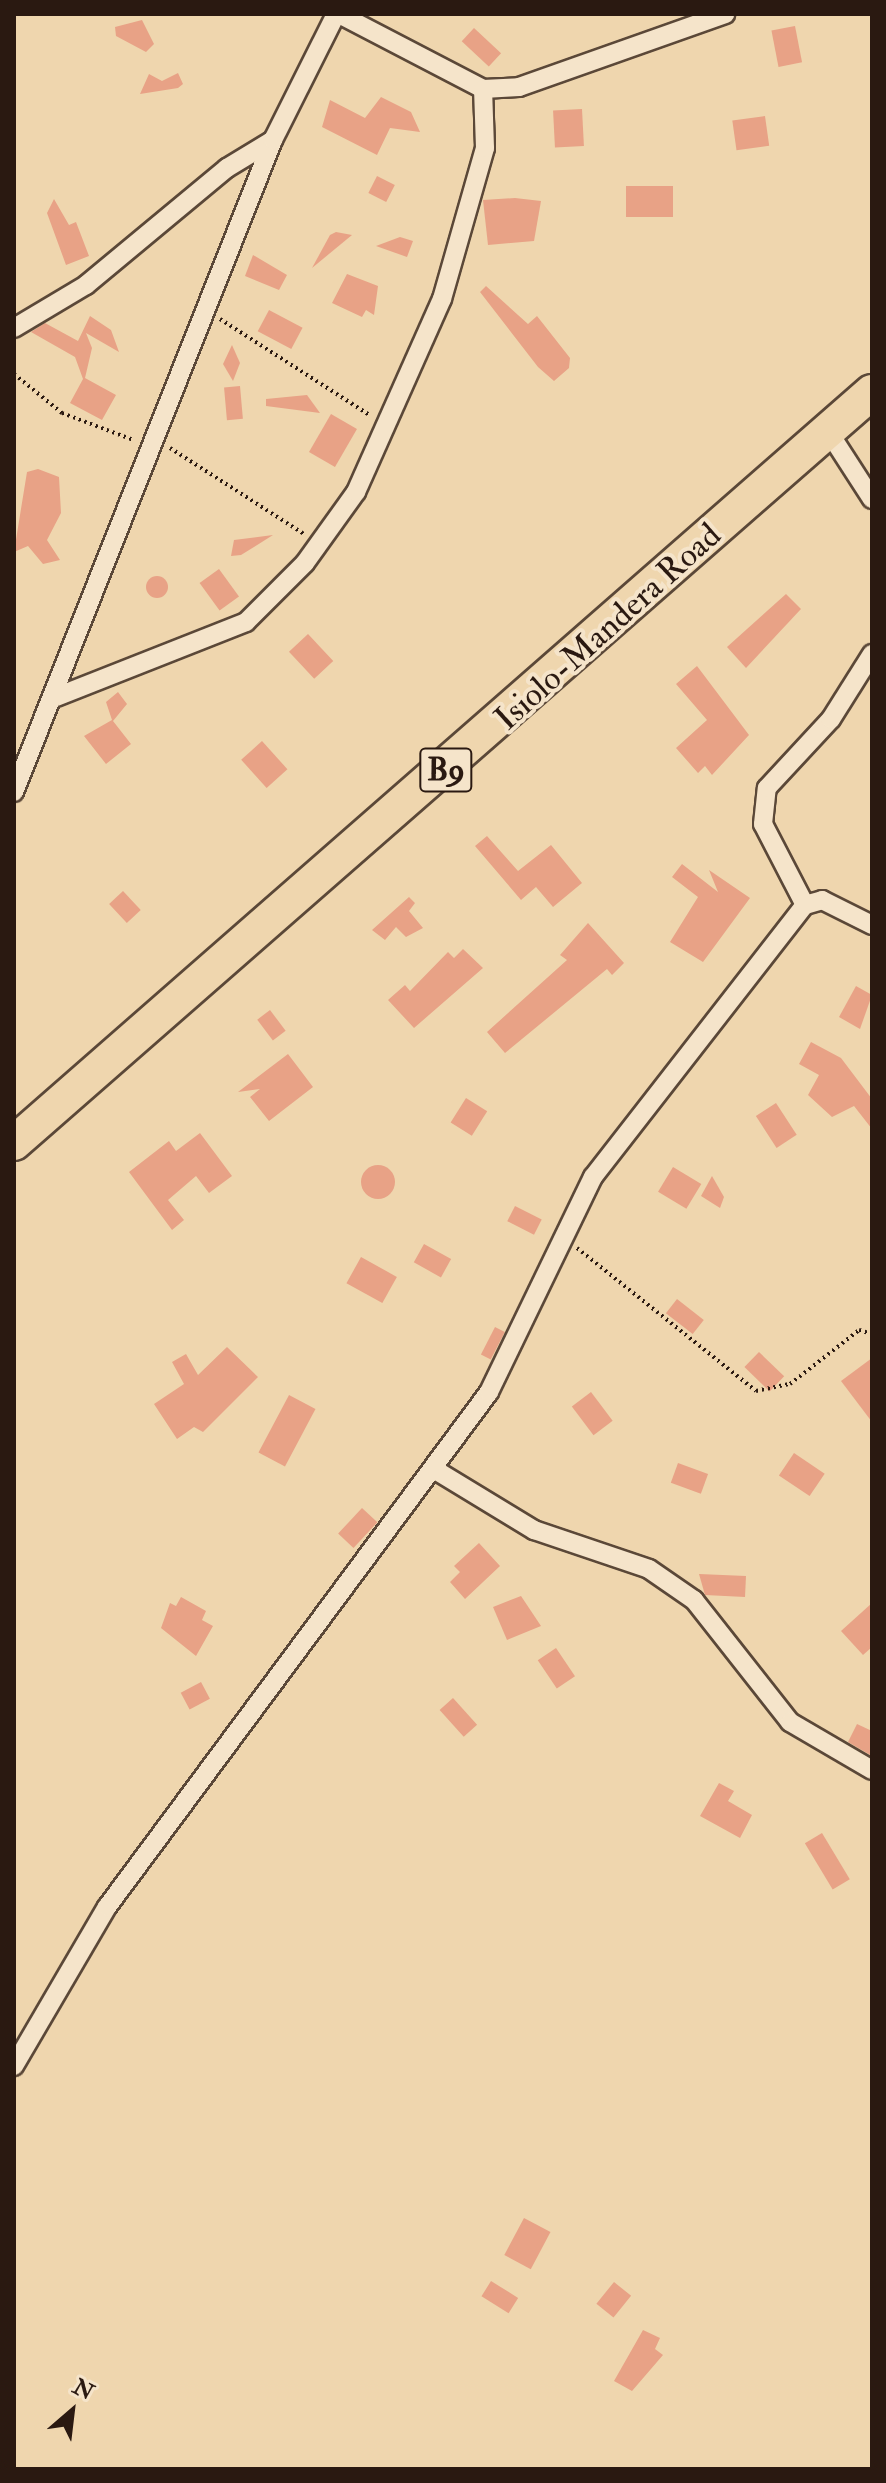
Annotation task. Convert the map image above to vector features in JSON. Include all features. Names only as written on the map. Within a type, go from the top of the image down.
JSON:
[{"type":"highway","name":"Isiolo-Mandera Road","points":[[14,1143],[872,392]]},
{"type":"street","points":[[14,792],[56,697],[204,309],[273,140],[338,14],[483,89],[519,87],[725,14]]},
{"type":"street","points":[[56,697],[246,622],[318,543],[356,492],[388,428],[466,221],[485,148],[483,89]]},
{"type":"street","points":[[14,328],[86,285],[227,168],[273,140]]},
{"type":"street","points":[[828,431],[872,499]]},
{"type":"street","points":[[805,905],[763,824],[767,788],[831,719],[872,654]]},
{"type":"street","points":[[14,2066],[107,1907],[437,1471],[518,1344],[593,1177],[805,905],[822,900],[872,925]]},
{"type":"street","points":[[437,1471],[490,1509],[660,1576],[694,1600],[790,1722],[872,1770]]},
{"type":"path","points":[[204,309],[388,428]]},
{"type":"path","points":[[14,374],[62,413],[153,443],[318,543]]},
{"type":"path","points":[[564,1237],[756,1391],[790,1384],[859,1330],[872,1334]]},
{"type":"building","points":[[142,20],[154,44],[146,52],[116,36],[115,27]]},
{"type":"building","points":[[795,26],[802,62],[779,67],[771,31]]},
{"type":"building","points":[[474,28],[501,53],[489,66],[462,41]]},
{"type":"building","points":[[178,73],[183,84],[178,88],[140,94],[149,74],[162,81]]},
{"type":"building","points":[[381,97],[411,112],[420,132],[390,128],[377,155],[322,127],[330,100],[365,118]]},
{"type":"building","points":[[582,109],[584,146],[555,147],[553,111]]},
{"type":"building","points":[[765,116],[769,146],[736,150],[732,121]]},
{"type":"building","points":[[377,176],[395,185],[386,202],[368,193]]},
{"type":"building","points":[[626,186],[673,186],[673,217],[626,217]]},
{"type":"building","points":[[515,198],[541,201],[534,241],[488,245],[483,200]]},
{"type":"building","points":[[54,199],[69,225],[76,222],[89,256],[66,265],[47,213]]},
{"type":"building","points":[[336,232],[352,235],[312,268],[330,235]]},
{"type":"building","points":[[400,237],[413,241],[407,257],[376,246]]},
{"type":"building","points":[[253,255],[287,275],[279,290],[245,276]]},
{"type":"building","points":[[347,274],[378,286],[374,315],[366,310],[362,317],[332,303]]},
{"type":"building","points":[[486,286],[528,324],[537,316],[570,358],[569,368],[554,381],[538,367],[480,292]]},
{"type":"building","points":[[269,310],[303,328],[291,349],[258,331]]},
{"type":"building","points":[[90,316],[111,330],[119,352],[86,333],[92,348],[85,378],[116,395],[102,420],[70,403],[83,379],[75,357],[31,332],[45,323],[78,341]]},
{"type":"building","points":[[232,345],[240,363],[233,381],[223,364]]},
{"type":"building","points":[[240,386],[243,419],[227,420],[224,387]]},
{"type":"building","points":[[307,395],[320,413],[266,406],[266,399]]},
{"type":"building","points":[[331,414],[357,429],[335,467],[309,452]]},
{"type":"building","points":[[38,469],[59,477],[61,513],[47,540],[60,560],[43,564],[28,546],[14,552],[27,472]]},
{"type":"building","points":[[273,535],[241,555],[231,556],[234,540]]},
{"type":"building","points":[[219,569],[239,597],[220,611],[200,583]]},
{"type":"building","points":[[157,576],[168,587],[157,598],[146,587]]},
{"type":"building","points":[[786,594],[801,609],[746,668],[727,647]]},
{"type":"building","points":[[308,634],[333,661],[314,679],[289,652]]},
{"type":"building","points":[[697,666],[749,735],[712,775],[705,766],[698,773],[676,748],[707,720],[676,684]]},
{"type":"building","points":[[118,692],[127,704],[113,721],[131,744],[106,764],[84,736],[112,720],[106,702]]},
{"type":"building","points":[[262,741],[287,769],[267,788],[241,760]]},
{"type":"building","points":[[487,836],[518,871],[551,845],[582,883],[553,907],[536,887],[521,900],[475,846]]},
{"type":"building","points":[[682,864],[718,892],[709,870],[750,898],[703,962],[670,942],[698,897],[672,877]]},
{"type":"building","points":[[123,891],[141,910],[127,923],[109,904]]},
{"type":"building","points":[[409,897],[415,903],[409,911],[423,928],[406,937],[396,927],[385,940],[372,930]]},
{"type":"building","points":[[588,923],[624,963],[612,975],[607,969],[505,1053],[487,1032],[567,960],[560,955]]},
{"type":"building","points":[[463,949],[483,968],[414,1028],[388,1000],[405,985],[410,991],[448,952],[454,958]]},
{"type":"building","points":[[856,986],[872,995],[860,1029],[839,1017]]},
{"type":"building","points":[[270,1010],[286,1031],[273,1040],[257,1020]]},
{"type":"building","points":[[811,1042],[841,1058],[872,1099],[872,1129],[854,1106],[832,1117],[808,1095],[819,1075],[799,1064]]},
{"type":"building","points":[[288,1054],[313,1087],[269,1121],[250,1097],[260,1089],[238,1092]]},
{"type":"building","points":[[466,1098],[487,1111],[472,1136],[451,1123]]},
{"type":"building","points":[[776,1103],[797,1135],[777,1148],[756,1116]]},
{"type":"building","points":[[200,1133],[232,1176],[209,1193],[196,1176],[168,1200],[184,1220],[172,1230],[129,1172],[169,1141],[176,1151]]},
{"type":"building","points":[[378,1165],[390,1170],[395,1182],[390,1194],[378,1199],[366,1194],[361,1182],[366,1170]]},
{"type":"building","points":[[673,1167],[701,1184],[686,1209],[658,1192]]},
{"type":"building","points":[[712,1176],[724,1197],[720,1208],[701,1196]]},
{"type":"building","points":[[515,1206],[542,1220],[534,1235],[507,1221]]},
{"type":"building","points":[[424,1244],[451,1259],[441,1277],[414,1262]]},
{"type":"building","points":[[361,1257],[397,1277],[382,1303],[346,1283]]},
{"type":"building","points":[[677,1299],[704,1320],[693,1334],[666,1313]]},
{"type":"building","points":[[495,1327],[505,1332],[491,1360],[481,1355]]},
{"type":"building","points":[[227,1347],[258,1377],[203,1432],[194,1427],[177,1439],[154,1404],[184,1384],[172,1362],[186,1354],[198,1375]]},
{"type":"building","points":[[759,1352],[784,1376],[770,1391],[744,1367]]},
{"type":"building","points":[[872,1358],[872,1422],[841,1381]]},
{"type":"building","points":[[591,1392],[613,1421],[593,1435],[572,1406]]},
{"type":"building","points":[[289,1395],[315,1409],[285,1466],[258,1452]]},
{"type":"building","points":[[794,1453],[825,1474],[810,1496],[779,1475]]},
{"type":"building","points":[[678,1463],[708,1474],[701,1494],[671,1483]]},
{"type":"building","points":[[362,1508],[377,1522],[353,1548],[338,1534]]},
{"type":"building","points":[[479,1543],[500,1566],[465,1599],[450,1582],[460,1572],[454,1566]]},
{"type":"building","points":[[699,1574],[746,1576],[745,1597],[705,1595]]},
{"type":"building","points":[[521,1596],[541,1626],[507,1640],[493,1607]]},
{"type":"building","points":[[181,1597],[206,1611],[202,1620],[213,1626],[196,1656],[161,1628],[170,1603],[176,1606]]},
{"type":"building","points":[[872,1603],[872,1647],[863,1655],[841,1631]]},
{"type":"building","points":[[556,1648],[575,1676],[557,1688],[538,1660]]},
{"type":"building","points":[[201,1682],[210,1699],[190,1710],[181,1693]]},
{"type":"building","points":[[453,1698],[477,1725],[464,1737],[440,1710]]},
{"type":"building","points":[[857,1724],[872,1731],[872,1756],[848,1742]]},
{"type":"building","points":[[719,1783],[734,1791],[728,1801],[752,1815],[740,1838],[700,1816]]},
{"type":"building","points":[[822,1833],[850,1879],[833,1890],[805,1843]]},
{"type":"building","points":[[524,2218],[550,2232],[531,2269],[504,2255]]},
{"type":"building","points":[[491,2281],[518,2298],[509,2313],[481,2296]]},
{"type":"building","points":[[614,2282],[631,2296],[613,2318],[596,2304]]},
{"type":"building","points":[[643,2330],[660,2338],[655,2349],[663,2355],[632,2391],[614,2381]]}]
